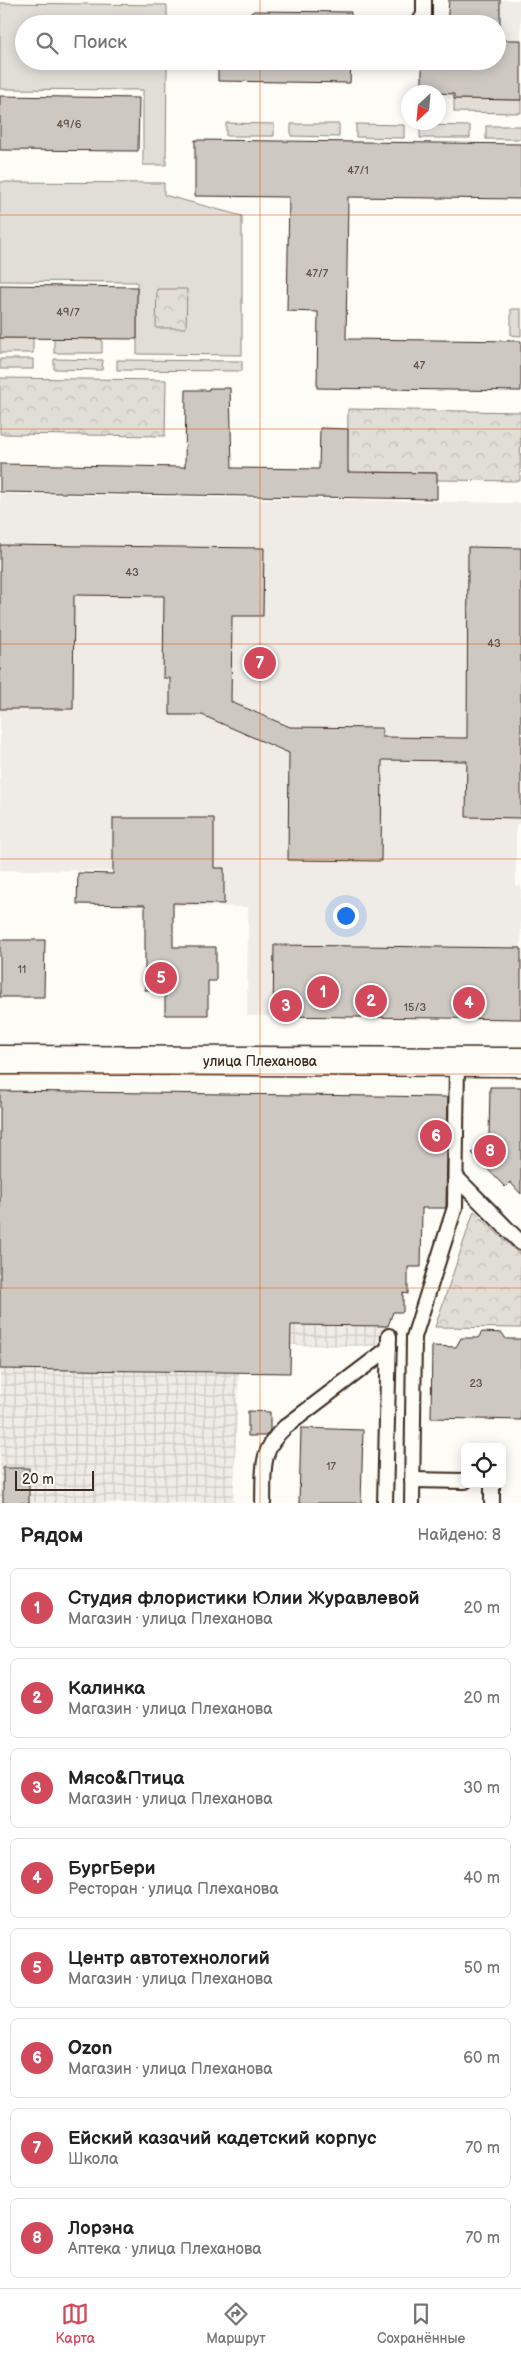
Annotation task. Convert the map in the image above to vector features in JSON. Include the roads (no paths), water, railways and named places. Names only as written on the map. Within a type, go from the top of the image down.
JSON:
[{"type":"street","name":"улица Плеханова","points":[[0,1060],[521,1062]]},
{"type":"lane","points":[[424,0],[424,15]]},
{"type":"lane","points":[[412,1503],[414,1337],[455,1207],[457,1062]]},
{"type":"lane","points":[[456,1177],[521,1243]]},
{"type":"lane","points":[[263,1503],[264,1460],[272,1441],[285,1427],[389,1342],[385,1503]]},
{"type":"lane","points":[[412,1480],[461,1481]]},
{"type":"lane","points":[[492,1488],[492,1503]]},
{"type":"place","name":"Ейский казачий кадетский корпус","points":[[260,663]]},
{"type":"place","name":"Центр автотехнологий","points":[[161,978]]},
{"type":"place","name":"Студия флористики Юлии Журавлевой","points":[[323,992]]},
{"type":"place","name":"Калинка","points":[[371,1001]]},
{"type":"place","name":"БургБери","points":[[469,1003]]},
{"type":"place","name":"Мясо&Птица","points":[[286,1006]]},
{"type":"place","name":"Ozon","points":[[436,1136]]},
{"type":"place","name":"Лорэна","points":[[490,1151]]}]
